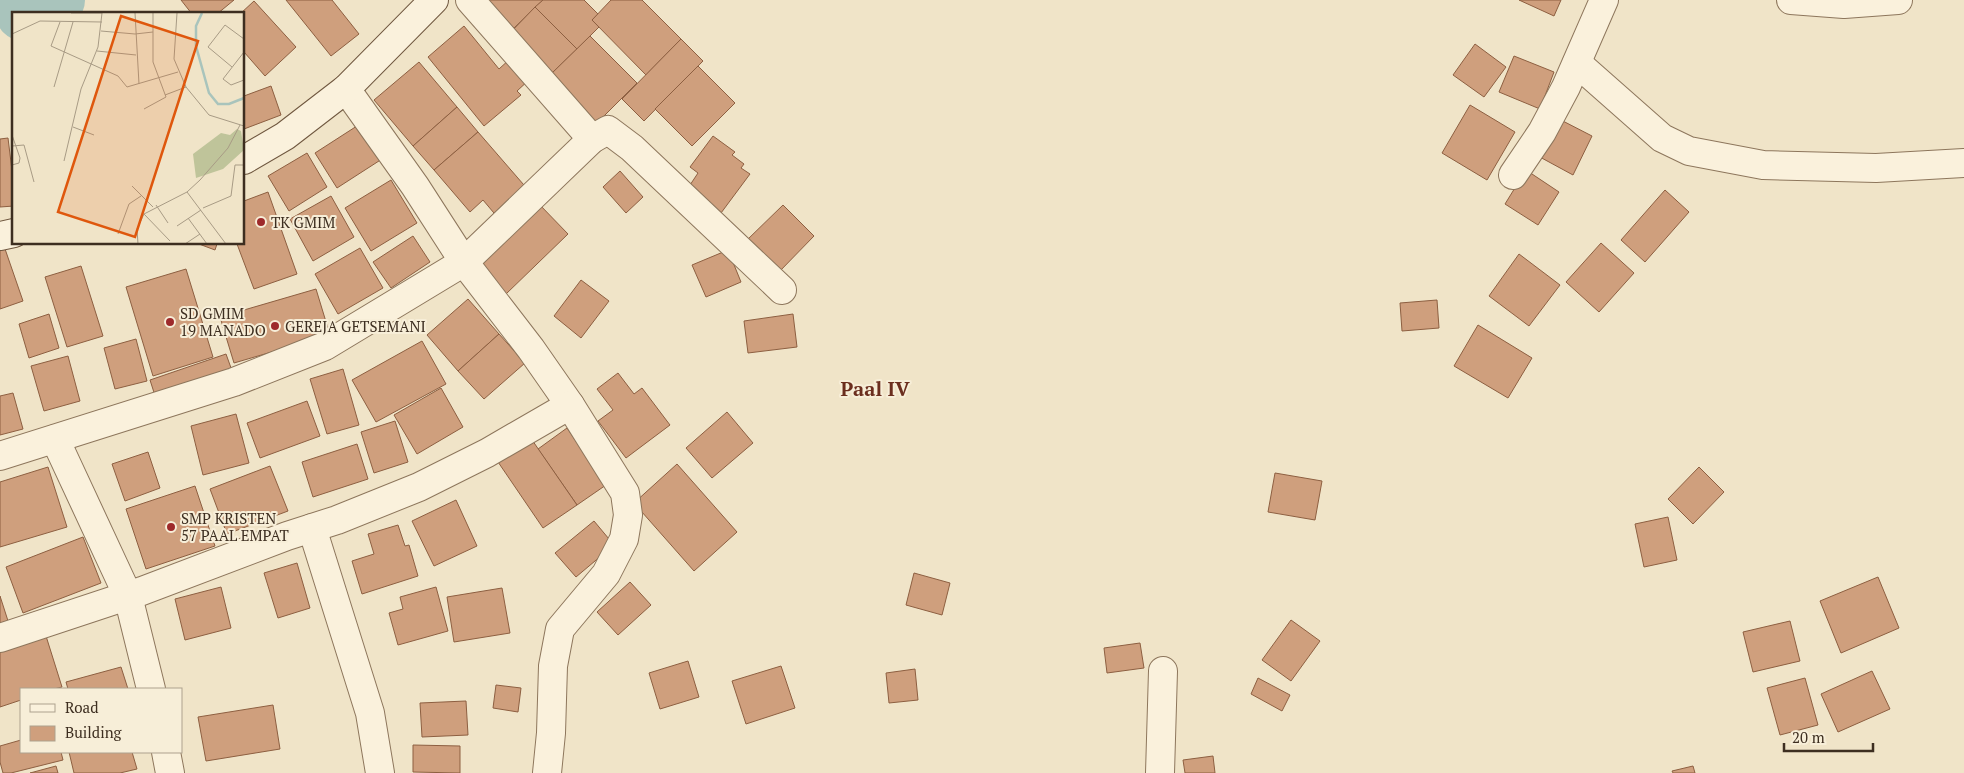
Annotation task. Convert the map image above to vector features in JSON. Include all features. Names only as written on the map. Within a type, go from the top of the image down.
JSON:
[{"type":"street","points":[[245,159],[285,136],[346,89],[434,0]]},
{"type":"street","points":[[470,0],[592,138]]},
{"type":"street","points":[[1513,175],[1542,132],[1577,63],[1604,0]]},
{"type":"street","points":[[1791,0],[1844,4],[1898,0]]},
{"type":"street","points":[[1577,63],[1662,138],[1690,151],[1763,165],[1876,168],[1964,163]]},
{"type":"street","points":[[346,89],[415,186],[464,262],[531,349],[570,406],[625,494],[628,516],[624,538],[606,574],[560,629],[553,666],[551,733],[547,773]]},
{"type":"street","points":[[0,456],[234,382],[325,346],[464,262],[592,138],[608,130],[632,148],[782,290]]},
{"type":"street","points":[[0,638],[128,596],[419,487],[488,452],[570,406]]},
{"type":"street","points":[[55,439],[128,596],[151,688]]},
{"type":"street","points":[[312,528],[370,713],[380,773]]},
{"type":"street","points":[[1160,773],[1163,671]]},
{"type":"street","points":[[166,753],[170,773]]},
{"type":"building","points":[[181,0],[234,0],[219,12],[190,12]]},
{"type":"building","points":[[286,0],[332,0],[359,34],[331,56]]},
{"type":"building","points":[[486,0],[543,0],[514,28]]},
{"type":"building","points":[[543,0],[584,0],[598,14],[592,20],[599,27],[577,49],[535,7]]},
{"type":"building","points":[[611,0],[642,0],[681,39],[646,75],[592,20]]},
{"type":"building","points":[[1519,0],[1561,0],[1554,16]]},
{"type":"building","points":[[254,1],[296,47],[265,76],[245,53],[245,12],[242,12]]},
{"type":"building","points":[[535,7],[577,49],[549,76],[508,35]]},
{"type":"building","points":[[464,26],[499,69],[511,58],[530,79],[517,91],[521,95],[484,126],[428,57]]},
{"type":"building","points":[[590,36],[637,83],[596,124],[549,76]]},
{"type":"building","points":[[681,39],[703,61],[644,121],[622,99]]},
{"type":"building","points":[[1475,44],[1506,67],[1484,97],[1453,75]]},
{"type":"building","points":[[1514,56],[1554,72],[1540,109],[1499,92]]},
{"type":"building","points":[[419,62],[457,107],[413,146],[374,100]]},
{"type":"building","points":[[698,66],[735,103],[692,146],[655,109]]},
{"type":"building","points":[[271,86],[281,115],[245,129],[245,96]]},
{"type":"building","points":[[1470,105],[1515,132],[1487,180],[1442,153]]},
{"type":"building","points":[[457,107],[478,132],[434,170],[413,146]]},
{"type":"building","points":[[1557,118],[1592,136],[1573,175],[1538,156]]},
{"type":"building","points":[[360,124],[382,159],[337,188],[315,153]]},
{"type":"building","points":[[478,132],[530,192],[499,219],[483,200],[470,212],[434,170]]},
{"type":"building","points":[[713,136],[735,152],[732,155],[744,164],[741,168],[750,174],[721,213],[688,188],[698,173],[690,167]]},
{"type":"building","points":[[8,138],[12,171],[12,206],[0,207],[0,139]]},
{"type":"building","points":[[307,153],[327,187],[289,211],[268,176]]},
{"type":"building","points":[[1526,170],[1559,192],[1538,225],[1505,204]]},
{"type":"building","points":[[620,171],[643,197],[626,213],[603,187]]},
{"type":"building","points":[[391,180],[417,223],[371,251],[345,208]]},
{"type":"building","points":[[1665,190],[1689,212],[1645,262],[1621,240]]},
{"type":"building","name":"TK GMIM","points":[[268,192],[297,274],[254,289],[237,245],[245,245],[245,201]]},
{"type":"building","points":[[331,196],[354,237],[313,261],[290,219]]},
{"type":"building","points":[[538,203],[568,234],[506,294],[476,263]]},
{"type":"building","points":[[783,205],[814,236],[778,273],[746,241]]},
{"type":"building","points":[[413,236],[430,262],[391,288],[373,262]]},
{"type":"building","points":[[1601,243],[1634,273],[1599,312],[1566,282]]},
{"type":"building","points":[[202,245],[217,245],[215,250]]},
{"type":"building","points":[[4,246],[23,301],[0,309],[0,247]]},
{"type":"building","points":[[360,248],[383,288],[338,314],[315,274]]},
{"type":"building","points":[[728,250],[741,282],[706,297],[692,265]]},
{"type":"building","points":[[1519,254],[1560,285],[1529,326],[1489,296]]},
{"type":"building","points":[[81,266],[103,336],[67,347],[45,277]]},
{"type":"building","name":"SD GMIM 19 MANADO","points":[[186,269],[213,357],[153,376],[126,287]]},
{"type":"building","points":[[581,280],[609,301],[581,338],[554,316]]},
{"type":"building","name":"GEREJA GETSEMANI","points":[[316,289],[330,335],[234,363],[220,317]]},
{"type":"building","points":[[468,299],[499,334],[458,371],[427,335]]},
{"type":"building","points":[[1437,300],[1439,328],[1402,331],[1400,303]]},
{"type":"building","points":[[49,314],[59,348],[29,358],[19,324]]},
{"type":"building","points":[[793,314],[797,347],[748,353],[744,321]]},
{"type":"building","points":[[1478,325],[1532,358],[1508,398],[1454,366]]},
{"type":"building","points":[[499,334],[525,363],[484,399],[458,371]]},
{"type":"building","points":[[136,339],[147,381],[115,389],[104,348]]},
{"type":"building","points":[[422,341],[446,384],[376,422],[352,380]]},
{"type":"building","points":[[226,354],[235,379],[158,405],[150,380]]},
{"type":"building","points":[[68,356],[80,401],[44,411],[31,366]]},
{"type":"building","points":[[343,369],[359,425],[327,434],[310,379]]},
{"type":"building","points":[[618,373],[634,394],[642,388],[670,425],[626,458],[598,421],[613,410],[597,389]]},
{"type":"building","points":[[441,388],[463,427],[417,454],[394,415]]},
{"type":"building","points":[[13,393],[23,429],[0,435],[0,396]]},
{"type":"building","points":[[307,401],[320,436],[260,458],[247,423]]},
{"type":"building","points":[[727,412],[753,443],[712,478],[686,448]]},
{"type":"building","points":[[236,414],[249,463],[203,475],[191,426]]},
{"type":"building","points":[[395,421],[408,462],[374,473],[361,432]]},
{"type":"building","points":[[567,428],[606,485],[577,505],[538,449]]},
{"type":"building","points":[[530,437],[577,505],[543,528],[496,459]]},
{"type":"building","points":[[357,444],[368,479],[313,497],[302,462]]},
{"type":"building","points":[[148,452],[160,488],[125,501],[112,464]]},
{"type":"building","points":[[677,464],[737,532],[694,571],[634,503]]},
{"type":"building","points":[[270,466],[288,511],[227,534],[210,489]]},
{"type":"building","points":[[48,467],[67,527],[0,547],[0,482]]},
{"type":"building","points":[[1699,467],[1724,492],[1693,524],[1668,499]]},
{"type":"building","points":[[1275,473],[1322,481],[1315,520],[1268,512]]},
{"type":"building","name":"SMP KRISTEN 57 PAAL EMPAT","points":[[195,486],[215,546],[146,569],[126,509]]},
{"type":"building","points":[[456,500],[477,546],[434,566],[412,521]]},
{"type":"building","points":[[1668,517],[1677,560],[1644,567],[1635,524]]},
{"type":"building","points":[[594,521],[614,545],[576,577],[555,553]]},
{"type":"building","points":[[398,525],[405,546],[409,545],[418,576],[362,594],[352,561],[374,554],[368,534]]},
{"type":"building","points":[[83,537],[101,583],[23,613],[6,567]]},
{"type":"building","points":[[297,563],[310,608],[278,618],[264,573]]},
{"type":"building","points":[[914,573],[950,583],[942,615],[906,605]]},
{"type":"building","points":[[1878,577],[1899,628],[1841,653],[1820,601]]},
{"type":"building","points":[[630,582],[651,605],[618,635],[597,612]]},
{"type":"building","points":[[221,587],[231,628],[185,640],[175,599]]},
{"type":"building","points":[[436,587],[448,631],[398,645],[389,613],[403,609],[400,597]]},
{"type":"building","points":[[502,588],[510,633],[454,642],[447,597]]},
{"type":"building","points":[[0,596],[9,624],[0,627]]},
{"type":"building","points":[[1291,620],[1320,641],[1291,681],[1262,660]]},
{"type":"building","points":[[1790,621],[1800,661],[1753,672],[1743,632]]},
{"type":"building","points":[[46,636],[62,687],[20,688],[20,700],[0,707],[0,651]]},
{"type":"building","points":[[1140,643],[1144,668],[1107,673],[1104,648]]},
{"type":"building","points":[[688,661],[699,697],[660,709],[649,673]]},
{"type":"building","points":[[781,666],[795,708],[746,724],[732,681]]},
{"type":"building","points":[[121,667],[128,688],[68,688],[66,682]]},
{"type":"building","points":[[915,669],[918,700],[889,703],[886,673]]},
{"type":"building","points":[[1872,671],[1890,709],[1838,732],[1821,694]]},
{"type":"building","points":[[1258,678],[1290,695],[1282,711],[1251,694]]},
{"type":"building","points":[[1805,678],[1818,725],[1780,735],[1767,688]]},
{"type":"building","points":[[496,685],[521,688],[518,712],[493,708]]},
{"type":"building","points":[[466,701],[468,735],[422,737],[420,703]]},
{"type":"building","points":[[273,705],[280,749],[206,761],[198,717]]},
{"type":"building","points":[[20,740],[20,753],[61,753],[63,760],[11,773],[3,773],[0,762],[0,746]]},
{"type":"building","points":[[413,745],[460,746],[460,773],[413,772]]},
{"type":"building","points":[[69,753],[132,753],[137,769],[120,773],[74,773]]},
{"type":"building","points":[[1213,756],[1215,773],[1185,773],[1183,760]]},
{"type":"building","points":[[56,766],[58,773],[30,773]]},
{"type":"building","points":[[1693,766],[1695,773],[1673,773],[1672,771]]},
{"type":"waterway","points":[[28,12],[58,0]]},
{"type":"place","name":"TK GMIM","points":[[261,222]]},
{"type":"place","name":"SD GMIM 19 MANADO","points":[[170,322]]},
{"type":"place","name":"GEREJA GETSEMANI","points":[[275,326]]},
{"type":"place","name":"SMP KRISTEN 57 PAAL EMPAT","points":[[171,527]]},
{"type":"district","name":"Paal IV","points":[[875,388]]}]
